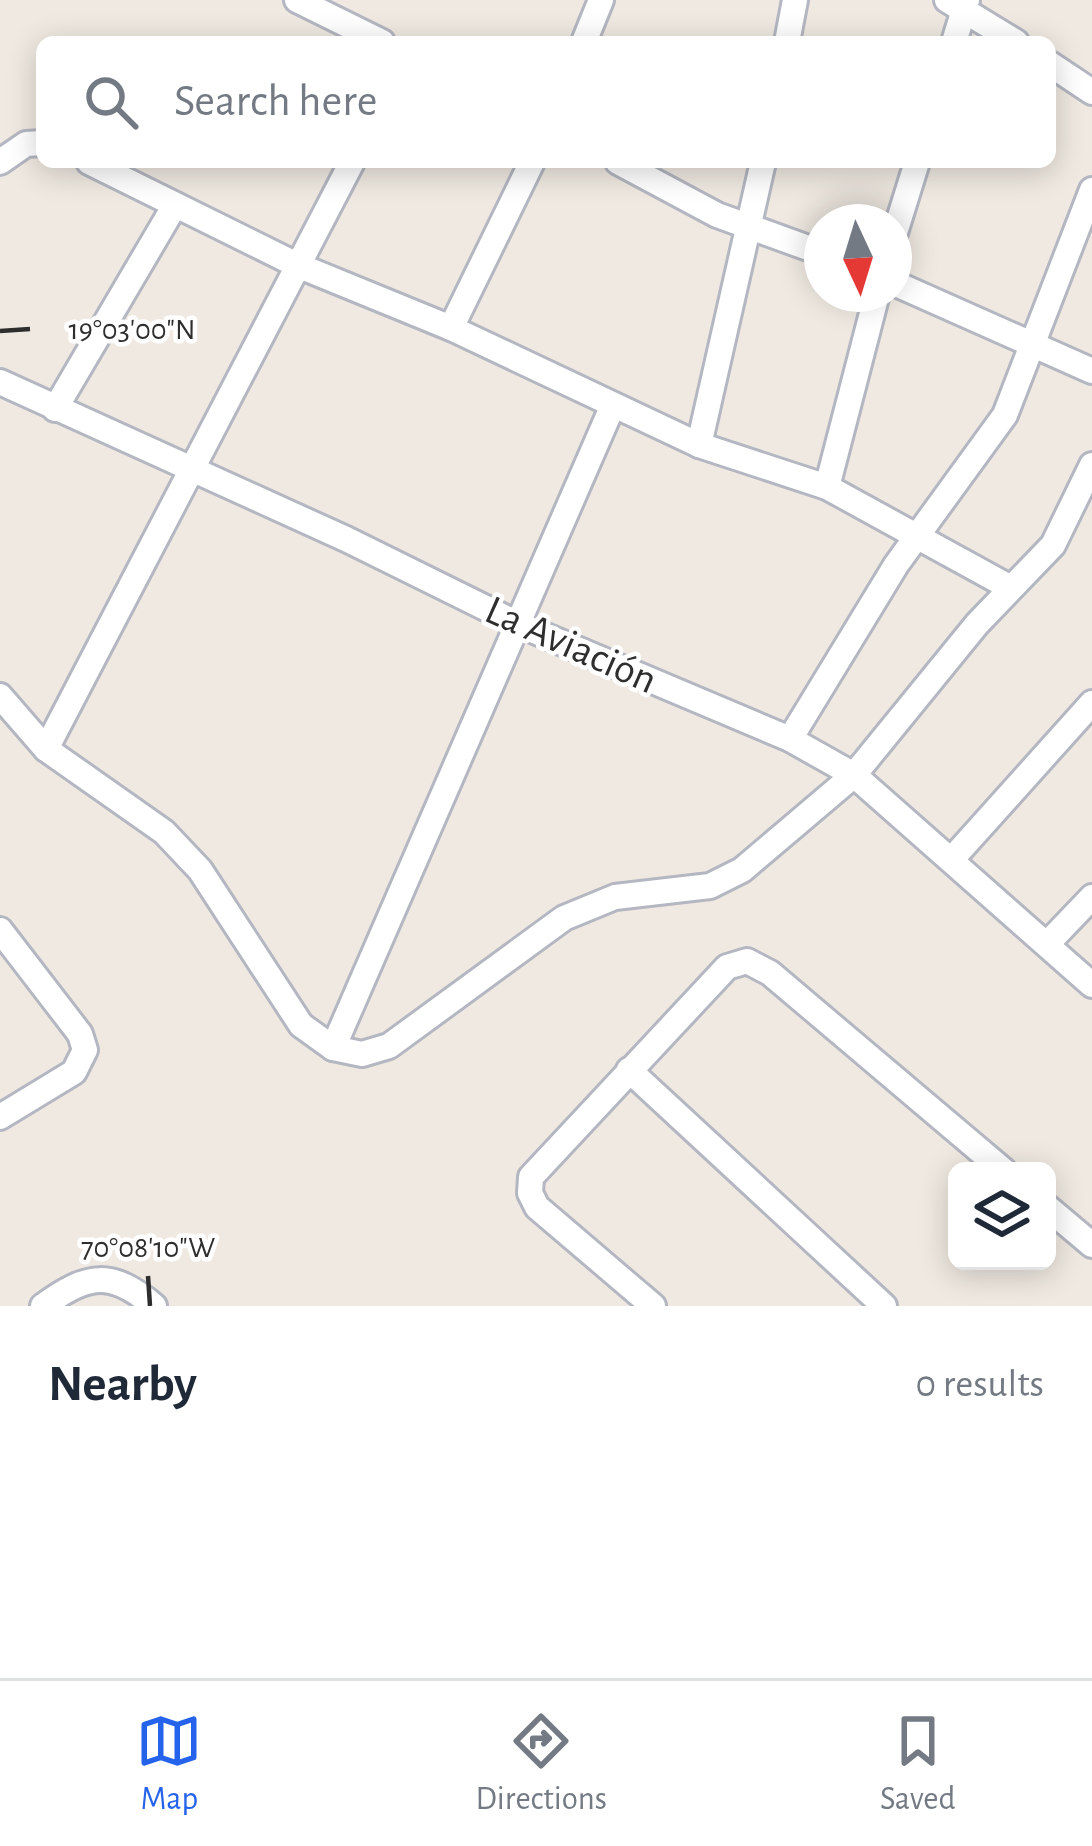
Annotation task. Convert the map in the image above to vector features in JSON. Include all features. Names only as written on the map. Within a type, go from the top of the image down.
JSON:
[{"type":"street","points":[[297,0],[370,36]]},
{"type":"street","points":[[587,36],[602,0]]},
{"type":"street","points":[[788,36],[795,0]]},
{"type":"street","points":[[955,36],[960,3],[1007,36]]},
{"type":"street","points":[[1056,68],[1092,92]]},
{"type":"street","points":[[0,162],[26,144],[36,143]]},
{"type":"street","points":[[101,168],[298,266],[451,328],[699,445],[826,487],[1011,588]]},
{"type":"street","points":[[46,749],[349,168]]},
{"type":"street","points":[[451,328],[529,168]]},
{"type":"street","points":[[629,168],[717,214],[804,246]]},
{"type":"street","points":[[699,445],[762,168]]},
{"type":"street","points":[[904,204],[915,168]]},
{"type":"street","points":[[790,739],[916,537],[1005,415],[1092,190]]},
{"type":"street","points":[[55,409],[175,205]]},
{"type":"street","points":[[912,291],[1092,371]]},
{"type":"street","points":[[826,487],[872,312]]},
{"type":"street","name":"La Aviación","points":[[0,382],[520,626],[790,739],[854,775],[1092,985]]},
{"type":"street","points":[[333,1048],[613,405]]},
{"type":"street","points":[[0,696],[46,749],[164,832],[200,870],[301,1025],[333,1048],[362,1054],[389,1046],[564,918],[615,897],[710,886],[742,870],[854,775],[1053,544],[1092,465]]},
{"type":"street","points":[[952,859],[1092,703]]},
{"type":"street","points":[[1047,944],[1092,897]]},
{"type":"street","points":[[0,930],[80,1034],[86,1050],[74,1072],[0,1117]]},
{"type":"street","points":[[653,1306],[538,1208],[530,1193],[531,1177],[727,967],[747,961],[770,973],[993,1162]]},
{"type":"street","points":[[628,1070],[884,1306]]},
{"type":"street","points":[[1056,1215],[1092,1245]]},
{"type":"street","points":[[44,1306],[104,1277],[128,1283],[154,1306]]}]
